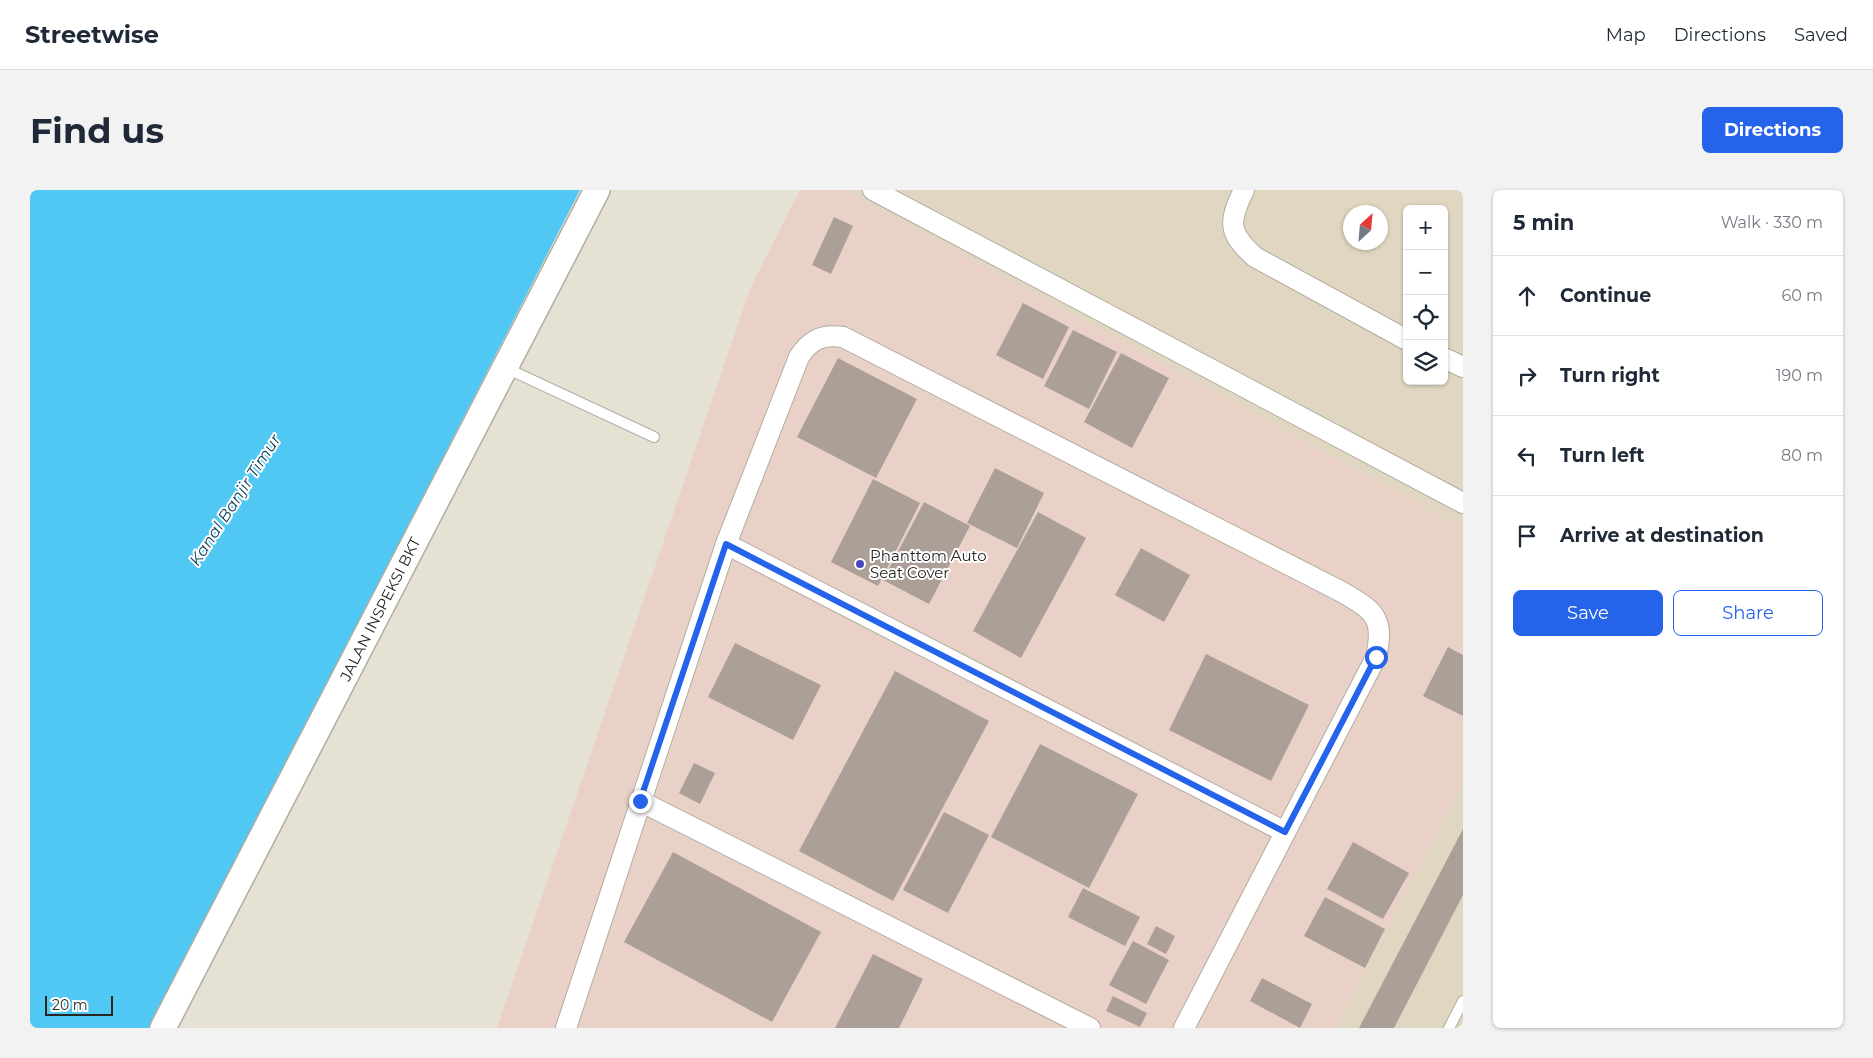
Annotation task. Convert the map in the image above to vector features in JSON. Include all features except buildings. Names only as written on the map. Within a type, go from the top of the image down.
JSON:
[{"type":"street","name":"JALAN INSPEKSI BKT","points":[[163,1028],[597,190]]},
{"type":"street","points":[[873,190],[1463,503]]},
{"type":"street","points":[[1244,190],[1235,208],[1232,221],[1234,234],[1246,249],[1255,257],[1403,338]]},
{"type":"street","points":[[566,1028],[726,544],[799,358],[806,346],[816,339],[829,335],[843,337],[1333,587],[1367,606],[1377,620],[1381,636],[1376,657],[1184,1028]]},
{"type":"street","points":[[1448,360],[1463,367]]},
{"type":"street","points":[[726,544],[1285,832]]},
{"type":"street","points":[[640,801],[1090,1028]]},
{"type":"lane","points":[[505,368],[654,437]]},
{"type":"lane","points":[[1449,1028],[1463,1001]]},
{"type":"shaded area","points":[[800,190],[845,190],[1463,528],[1463,782],[1336,1028],[497,1028],[750,289]]},
{"type":"shaded area","points":[[845,190],[1463,190],[1463,528]]},
{"type":"shaded area","points":[[1463,782],[1463,1028],[1336,1028]]},
{"type":"water","name":"Kanal Banjir Timur","points":[[30,190],[580,190],[151,1028],[30,1028]]},
{"type":"place","name":"Phanttom Auto Seat Cover","points":[[860,564]]},
{"type":"route","points":[[640,801],[726,544],[1285,832],[1376,657]]}]
